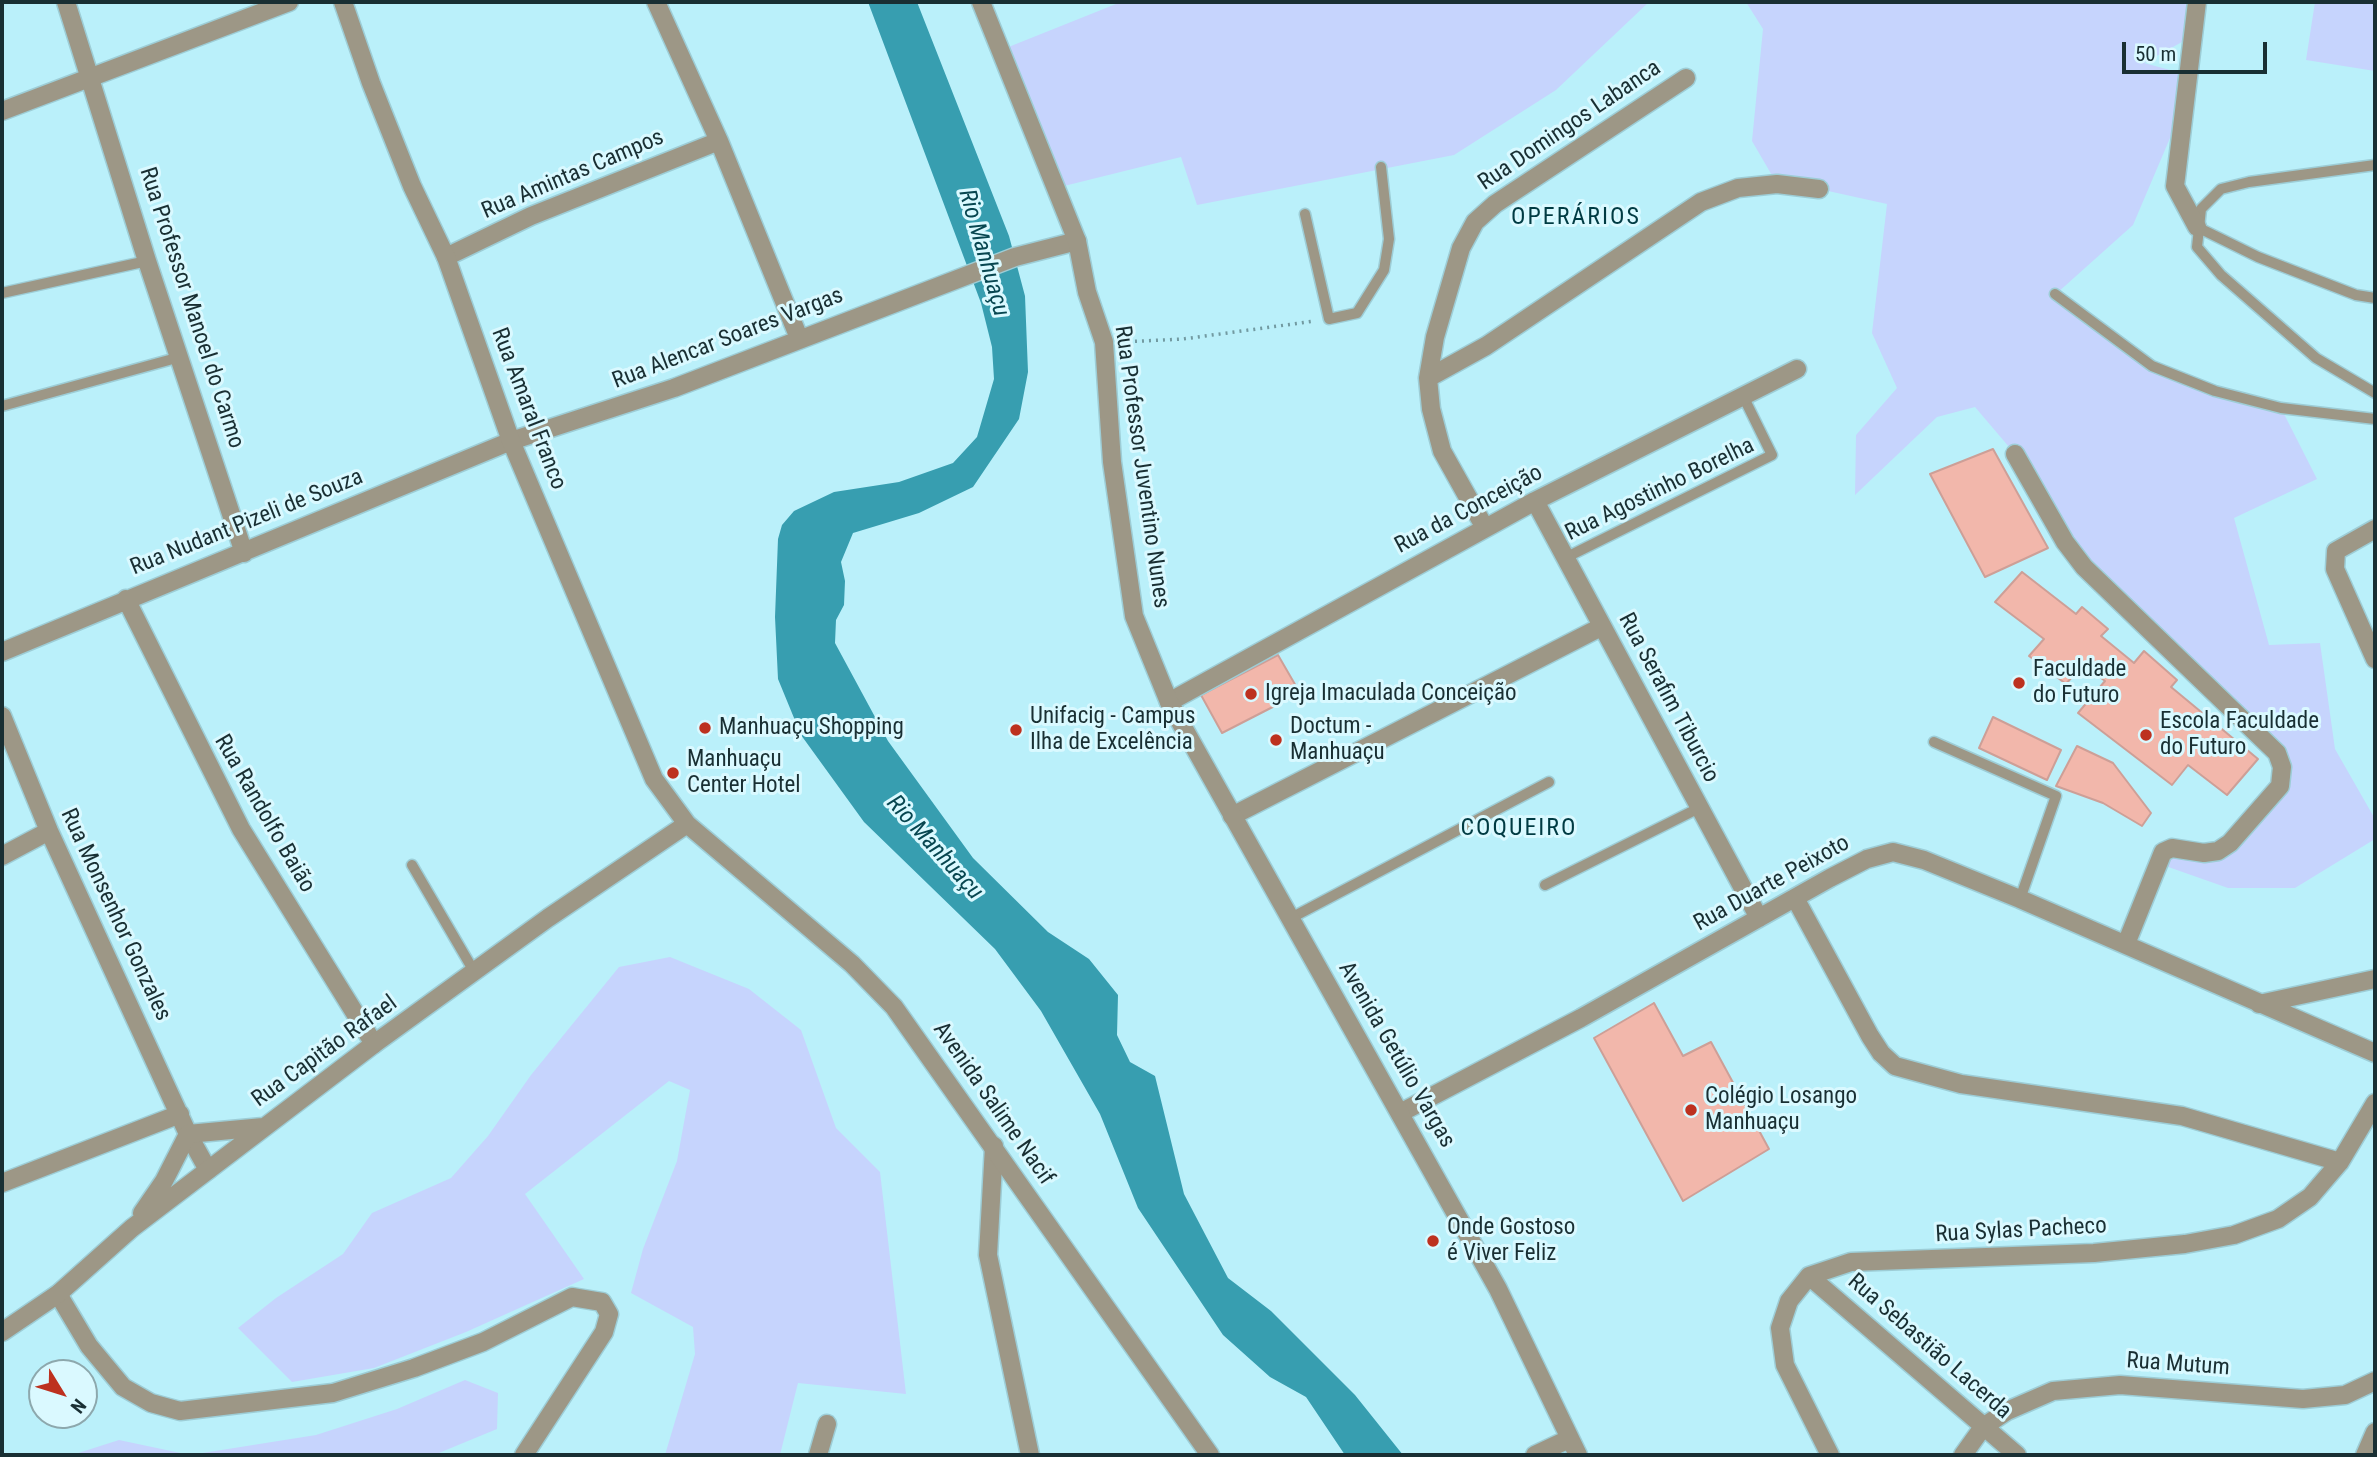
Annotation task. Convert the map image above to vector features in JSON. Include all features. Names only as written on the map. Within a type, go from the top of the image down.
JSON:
[{"type":"street","name":"Rua Professor Manoel do Carmo","points":[[66,2],[92,78],[147,261],[244,553]]},
{"type":"street","points":[[2,111],[289,2]]},
{"type":"street","name":"Rua Amaral Franco","points":[[343,2],[401,160],[446,257],[510,441],[639,747],[654,779],[687,824]]},
{"type":"street","points":[[656,2],[719,141],[799,338]]},
{"type":"street","name":"Rua Professor Juventino Nunes","points":[[981,2],[1077,241],[1087,292],[1104,342],[1112,462],[1134,616],[1169,702]]},
{"type":"street","points":[[2197,2],[2175,186],[2197,228]]},
{"type":"street","name":"Rua Domingos Labanca","points":[[1485,528],[1442,451],[1431,409],[1428,378],[1451,273],[1475,222],[1528,182],[1686,78]]},
{"type":"street","name":"Rua Amintas Campos","points":[[446,257],[531,216],[719,141]]},
{"type":"street","points":[[1428,378],[1486,346],[1701,202],[1738,188],[1777,184],[1819,189]]},
{"type":"street","name":"Rua Alencar Soares Vargas","points":[[510,441],[674,388],[1026,253],[1077,241]]},
{"type":"street","name":"Rua da Conceição","points":[[1169,702],[1535,501],[1797,369]]},
{"type":"street","name":"Rua Nudant Pizeli de Souza","points":[[2,652],[510,441]]},
{"type":"street","points":[[2015,454],[2073,554],[2277,753],[2282,768],[2280,786],[2230,843],[2218,850],[2204,853],[2172,848],[2164,852],[2126,944]]},
{"type":"street","name":"Rua Serafim Tiburcio","points":[[1535,501],[1759,918]]},
{"type":"street","points":[[2375,530],[2336,551],[2335,569],[2375,659]]},
{"type":"street","name":"Rua Randolfo Baião","points":[[126,599],[241,828],[374,1044]]},
{"type":"street","points":[[1231,816],[1601,627]]},
{"type":"street","name":"Avenida Getúlio Vargas","points":[[1169,702],[1231,816],[1402,1112],[1498,1289],[1578,1455]]},
{"type":"street","name":"Rua Monsenhor Gonzales","points":[[2,716],[49,831],[188,1134],[208,1170]]},
{"type":"street","name":"Rua Capitão Rafael","points":[[2,1332],[58,1294],[132,1228],[374,1044],[475,974],[548,918],[687,824]]},
{"type":"street","name":"Avenida Salime Nacif","points":[[687,824],[852,964],[894,1007],[994,1146],[1199,1447],[1210,1455]]},
{"type":"street","points":[[2,856],[49,831]]},
{"type":"street","name":"Rua Duarte Peixoto","points":[[1402,1112],[1867,859],[1893,852],[1924,860],[2126,944],[2375,1053]]},
{"type":"street","points":[[1795,898],[1870,1036],[1881,1053],[1895,1066],[1961,1084],[2182,1116],[2340,1162]]},
{"type":"street","points":[[2259,1004],[2375,979]]},
{"type":"street","name":"Rua Sylas Pacheco","points":[[1809,1276],[1851,1262],[2094,1253],[2185,1244],[2234,1235],[2278,1219],[2311,1197],[2340,1162],[2375,1103]]},
{"type":"street","points":[[2,1183],[180,1114]]},
{"type":"street","points":[[132,1228],[164,1181],[188,1134],[265,1126]]},
{"type":"street","points":[[994,1146],[988,1255],[1028,1447],[1018,1455]]},
{"type":"street","points":[[1809,1276],[1789,1301],[1780,1328],[1785,1364],[1830,1455]]},
{"type":"street","name":"Rua Sebastião Lacerda","points":[[1809,1276],[2017,1455]]},
{"type":"street","points":[[58,1294],[89,1346],[122,1387],[151,1403],[180,1411],[332,1393],[414,1368],[483,1342],[572,1297],[602,1302],[609,1314],[604,1332],[524,1455]]},
{"type":"street","name":"Rua Mutum","points":[[1983,1427],[2007,1411],[2053,1391],[2120,1385],[2303,1399],[2345,1395],[2375,1381]]},
{"type":"street","points":[[818,1455],[827,1424]]},
{"type":"street","points":[[1963,1455],[1983,1427]]},
{"type":"street","points":[[2365,1455],[2375,1432]]},
{"type":"street","points":[[1535,1455],[1569,1439]]},
{"type":"lane","points":[[2375,165],[2249,182],[2221,189],[2201,209],[2197,228],[2197,247],[2260,311],[2316,358],[2375,393]]},
{"type":"lane","points":[[1305,214],[1329,319],[1357,313],[1384,270],[1389,239],[1381,167]]},
{"type":"lane","points":[[2197,228],[2258,257],[2356,295],[2375,298]]},
{"type":"lane","points":[[2,293],[147,261]]},
{"type":"lane","points":[[2055,294],[2152,366],[2190,381],[2281,408],[2375,419]]},
{"type":"lane","points":[[2,406],[180,357]]},
{"type":"lane","name":"Rua Agostinho Borelha","points":[[1565,558],[1772,455],[1743,396]]},
{"type":"lane","points":[[1934,742],[2056,796],[2020,900]]},
{"type":"lane","points":[[1291,918],[1549,782]]},
{"type":"lane","points":[[1545,885],[1699,808]]},
{"type":"lane","points":[[412,864],[475,974]]},
{"type":"path","points":[[1104,342],[1183,339],[1329,319]]},
{"type":"shaded area","points":[[1121,2],[1649,2],[1556,90],[1454,155],[1197,205],[1181,157],[1056,188],[1001,50]]},
{"type":"shaded area","points":[[1746,2],[2197,2],[2191,37],[2144,63],[2196,77],[2133,225],[2056,294],[2153,366],[2281,408],[2317,479],[2234,518],[2269,645],[2320,643],[2335,749],[2375,819],[2375,839],[2295,888],[2228,888],[2157,863],[2163,852],[2230,843],[2282,768],[2084,567],[2015,454],[1975,407],[1937,417],[1855,495],[1856,435],[1897,388],[1872,333],[1887,204],[1819,189],[1777,184],[1752,141],[1763,29]]},
{"type":"shaded area","points":[[2315,2],[2375,2],[2375,71],[2306,60]]},
{"type":"shaded area","points":[[670,957],[749,989],[801,1030],[836,1128],[880,1172],[906,1394],[798,1383],[780,1455],[665,1455],[695,1354],[693,1327],[631,1293],[643,1249],[677,1161],[690,1090],[669,1081],[525,1194],[584,1279],[466,1332],[374,1368],[292,1382],[238,1328],[276,1298],[343,1254],[372,1213],[451,1178],[488,1136],[531,1075],[619,967]]},
{"type":"shaded area","points":[[465,1380],[498,1393],[497,1429],[434,1455],[190,1455],[316,1435],[397,1409]]},
{"type":"shaded area","points":[[119,1440],[190,1455],[72,1455]]},
{"type":"water","name":"Rio Manhuaçu","points":[[868,2],[917,2],[1009,236],[1025,296],[1028,372],[1019,419],[973,487],[919,513],[853,533],[841,562],[845,581],[844,605],[836,620],[835,643],[888,741],[973,858],[1048,932],[1089,959],[1118,995],[1117,1035],[1130,1062],[1155,1076],[1184,1194],[1228,1278],[1271,1311],[1355,1395],[1403,1455],[1345,1455],[1306,1397],[1270,1377],[1223,1335],[1138,1208],[1100,1114],[1041,1011],[995,949],[864,822],[801,735],[778,679],[775,617],[778,539],[782,525],[794,511],[834,492],[899,482],[953,463],[977,437],[994,379],[992,347],[981,303]]},
{"type":"building","points":[[1993,449],[2048,548],[1985,577],[1930,474]]},
{"type":"building","points":[[2022,572],[2076,614],[2082,607],[2108,629],[2101,636],[2134,663],[2144,651],[2177,680],[2171,687],[2258,759],[2227,795],[2188,765],[2172,785],[2078,713],[2105,681],[2083,664],[2066,684],[2029,656],[2044,639],[1995,602]]},
{"type":"building","name":"Igreja Imaculada Conceição","points":[[1278,655],[1300,693],[1222,733],[1201,695]]},
{"type":"building","points":[[1993,717],[2061,750],[2047,780],[1979,748]]},
{"type":"building","points":[[2077,746],[2113,763],[2151,813],[2142,826],[2103,803],[2056,786]]},
{"type":"building","name":"Colégio Losango Manhuaçu","points":[[1654,1003],[1683,1056],[1711,1042],[1769,1149],[1683,1201],[1594,1038]]},
{"type":"place","name":"Faculdade do Futuro","points":[[2019,683]]},
{"type":"place","name":"Igreja Imaculada Conceição","points":[[1251,694]]},
{"type":"place","name":"Manhuaçu Shopping","points":[[705,728]]},
{"type":"place","name":"Unifacig - Campus Ilha de Excelência","points":[[1016,730]]},
{"type":"place","name":"Escola Faculdade do Futuro","points":[[2146,735]]},
{"type":"place","name":"Doctum - Manhuaçu","points":[[1276,740]]},
{"type":"place","name":"Manhuaçu Center Hotel","points":[[673,773]]},
{"type":"place","name":"Colégio Losango Manhuaçu","points":[[1691,1110]]},
{"type":"place","name":"Onde Gostoso é Viver Feliz","points":[[1433,1241]]},
{"type":"district","name":"OPERÁRIOS","points":[[1576,218]]},
{"type":"district","name":"COQUEIRO","points":[[1519,829]]}]
